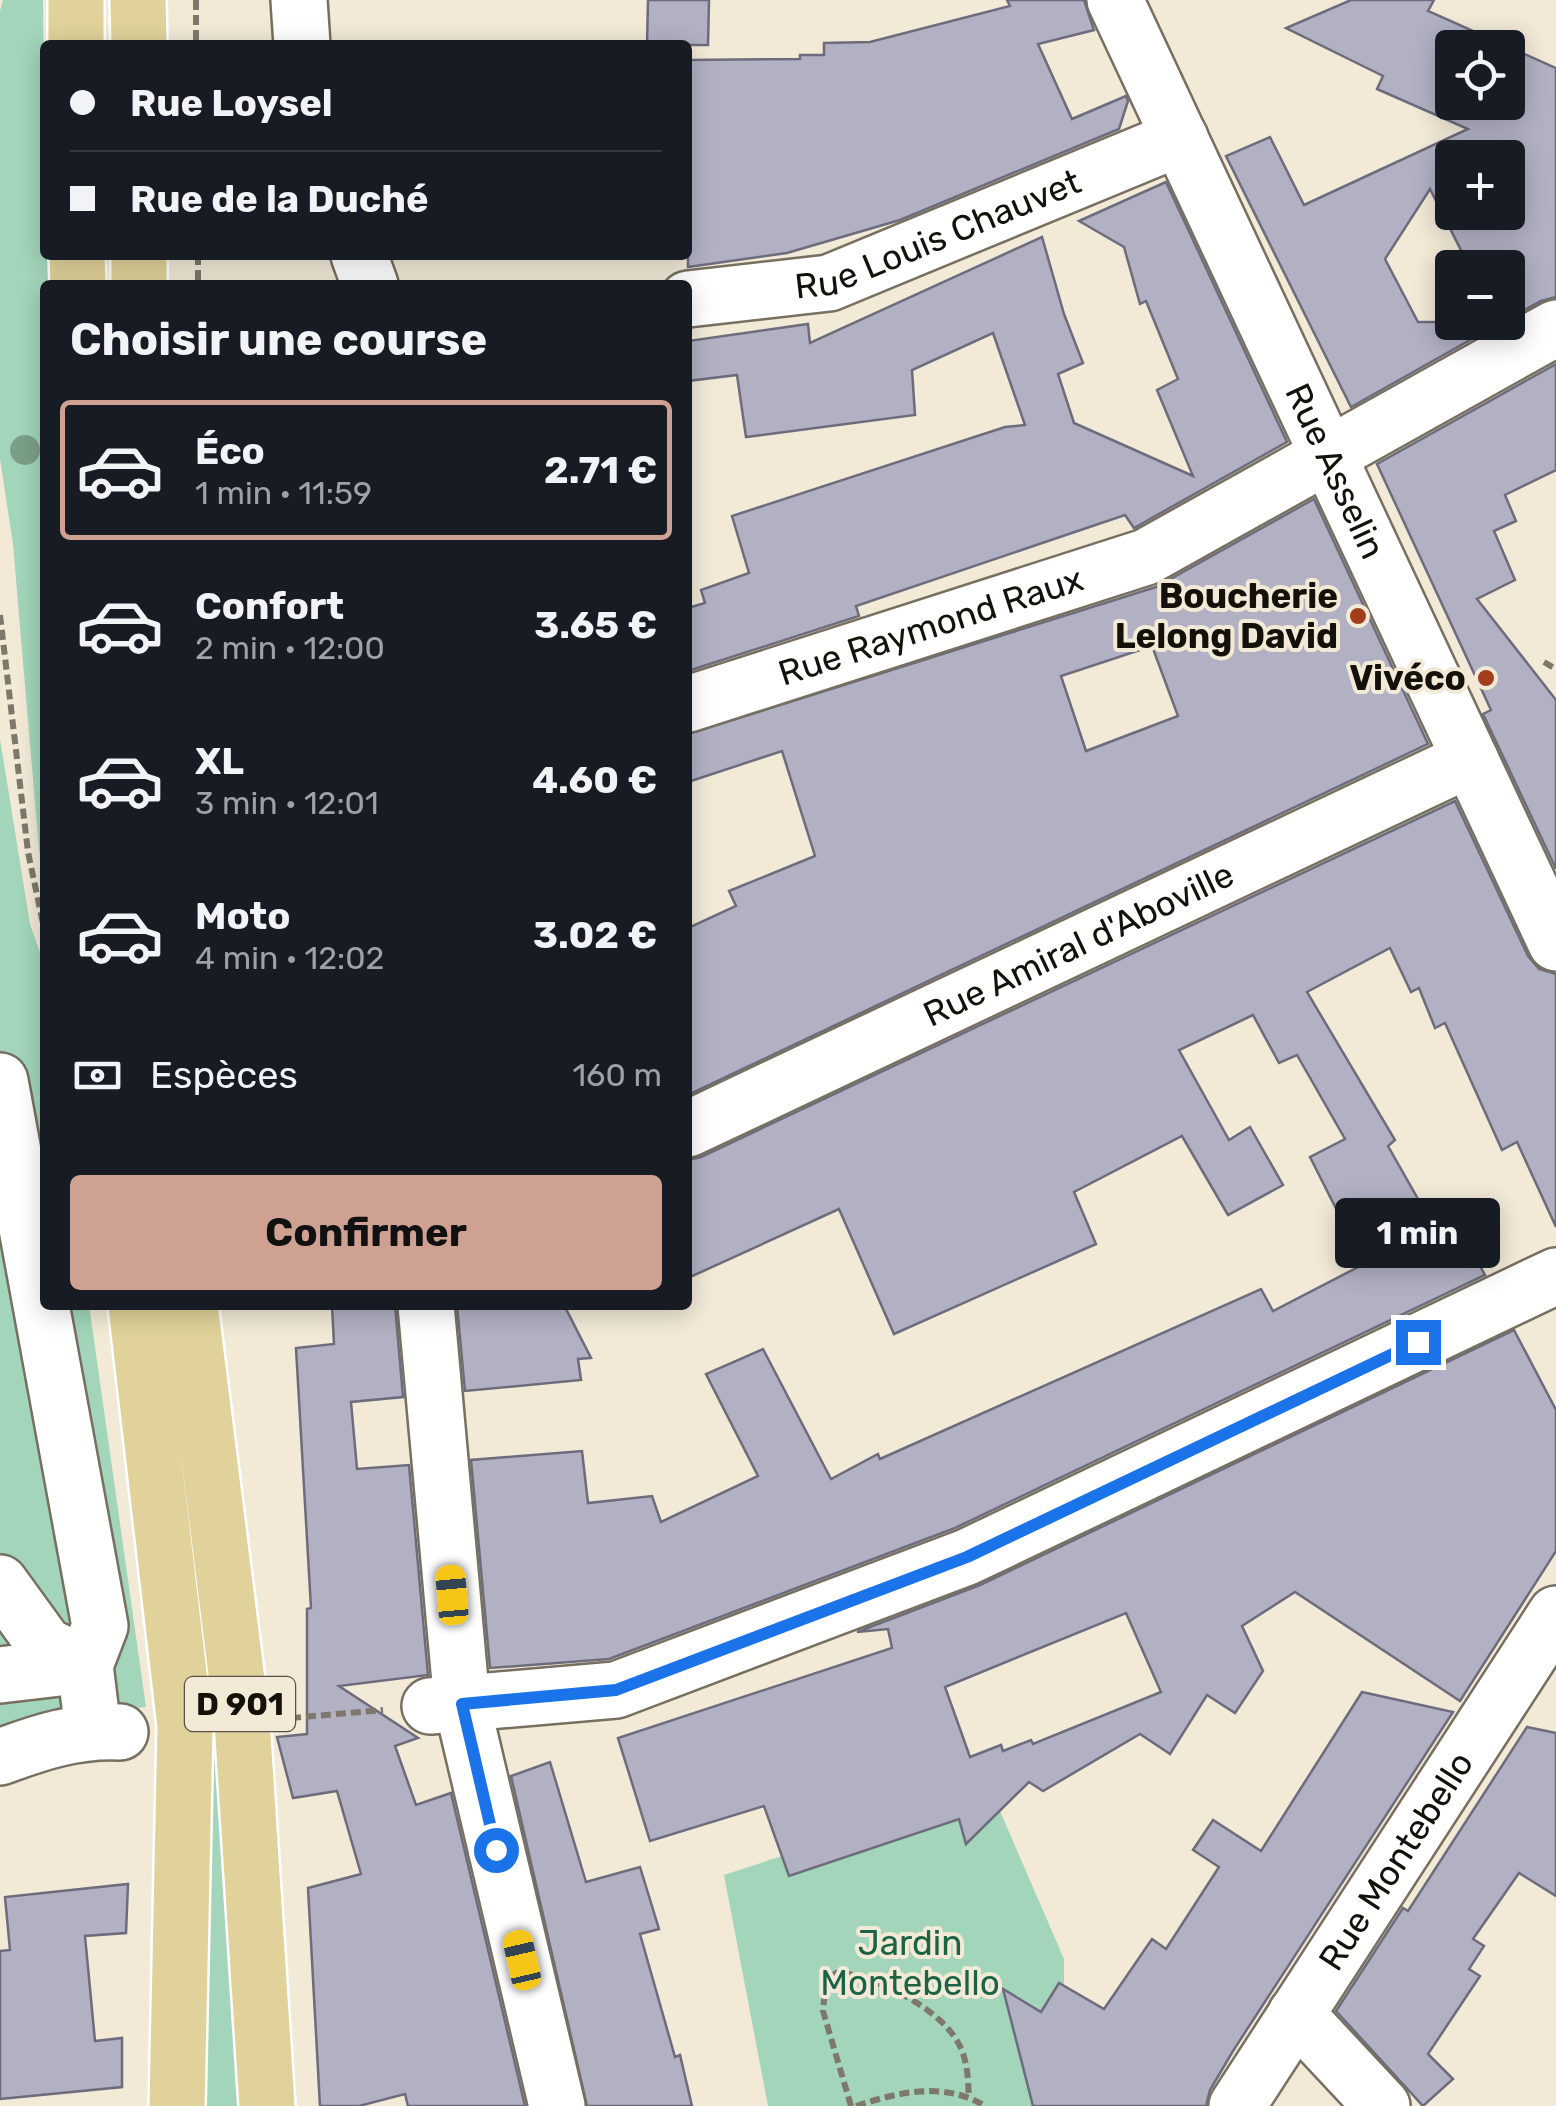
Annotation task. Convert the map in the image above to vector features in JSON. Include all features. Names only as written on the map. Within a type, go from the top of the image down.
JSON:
[{"type":"main road","points":[[76,0],[76,40]]},
{"type":"main road","points":[[138,0],[139,40]]},
{"type":"main road","name":"D 901","points":[[137,1310],[184,1726],[177,2106]]},
{"type":"main road","name":"D 901","points":[[191,1310],[242,1722],[267,2106]]},
{"type":"street","points":[[299,0],[302,40]]},
{"type":"street","name":"Rue Asselin","points":[[1115,0],[1556,943]]},
{"type":"street","name":"Rue Louis Chauvet","points":[[692,299],[830,282],[1180,138]]},
{"type":"street","name":"Rue Raymond Raux","points":[[692,703],[1146,558],[1556,328]]},
{"type":"street","name":"Rue Amiral d'Aboville","points":[[692,1127],[1470,758]]},
{"type":"street","points":[[0,1081],[40,1299]]},
{"type":"street","points":[[446,1705],[616,1690],[967,1557],[1556,1276]]},
{"type":"street","points":[[0,1757],[50,1738],[107,1731],[85,1665],[100,1626],[42,1310]]},
{"type":"street","points":[[426,1310],[446,1705],[557,2106]]},
{"type":"street","points":[[0,1583],[45,1645],[85,1665]]},
{"type":"street","name":"Rue Montebello","points":[[1237,2106],[1556,1614]]},
{"type":"street","points":[[0,1675],[85,1665]]},
{"type":"street","points":[[1296,2014],[1382,2106]]},
{"type":"path","points":[[196,0],[196,40]]},
{"type":"path","points":[[0,615],[28,852],[40,909]]},
{"type":"path","points":[[1544,662],[1556,669]]},
{"type":"path","points":[[286,1718],[446,1705]]},
{"type":"path","points":[[969,2096],[964,2054],[945,2023],[881,1985],[838,1972],[826,1979],[824,2012],[854,2106],[900,2092],[949,2092],[969,2096],[985,2106]]},
{"type":"green space","points":[[3,0],[43,0],[40,260],[49,260],[50,280],[40,280],[40,855],[13,544],[0,459]]},
{"type":"green space","points":[[0,739],[30,924],[40,953],[40,1310],[90,1310],[146,1707],[61,1717],[0,1735]]},
{"type":"green space","points":[[215,1753],[231,1884],[238,2106],[202,2106],[206,1754]]},
{"type":"green space","name":"Jardin Montebello","points":[[990,1788],[1064,1959],[1064,2106],[768,2106],[724,1875]]},
{"type":"building","points":[[648,0],[709,0],[708,45],[692,45],[692,40],[647,40]]},
{"type":"building","points":[[1007,0],[1084,0],[1094,30],[1038,44],[1072,119],[1126,96],[1119,129],[900,220],[787,253],[688,267],[688,260],[692,260],[692,60],[800,59],[800,55],[824,55],[824,43],[870,42],[1010,6]]},
{"type":"building","points":[[1351,0],[1434,0],[1428,11],[1471,30],[1435,30],[1435,114],[1377,89],[1383,76],[1286,28]]},
{"type":"building","points":[[1525,54],[1556,68],[1556,297],[1525,310],[1525,250],[1461,250],[1451,230],[1525,230],[1525,140],[1444,140],[1468,129],[1448,120],[1525,120]]},
{"type":"building","points":[[1270,137],[1304,205],[1435,144],[1435,199],[1430,189],[1385,259],[1418,322],[1435,322],[1435,340],[1470,340],[1351,407],[1226,156]]},
{"type":"building","points":[[1166,182],[1287,442],[1134,528],[1125,515],[856,606],[859,616],[692,670],[692,607],[705,603],[701,590],[749,573],[732,516],[1005,427],[1025,425],[993,333],[912,370],[915,415],[746,437],[737,375],[692,381],[692,340],[808,324],[810,343],[1042,237],[1083,363],[1058,374],[1074,423],[1193,476],[1157,390],[1178,379],[1146,301],[1140,304],[1124,247],[1079,221]]},
{"type":"building","points":[[1556,364],[1556,470],[1505,495],[1516,521],[1494,531],[1515,580],[1477,599],[1556,700],[1556,869],[1483,714],[1491,710],[1377,464]]},
{"type":"building","points":[[1314,499],[1428,744],[692,1093],[692,926],[736,906],[729,891],[815,856],[782,751],[692,781],[692,733],[1156,587]],"holes":[[[1152,646],[1178,716],[1086,751],[1061,676]]]},
{"type":"building","points":[[1455,801],[1528,956],[1539,969],[1556,974],[1556,1227],[1517,1142],[1502,1150],[1445,1023],[1435,1028],[1419,988],[1411,992],[1390,948],[1307,992],[1395,1140],[1388,1146],[1426,1213],[1445,1202],[1485,1275],[955,1528],[609,1659],[490,1668],[471,1460],[582,1451],[588,1503],[652,1496],[661,1522],[758,1476],[706,1374],[763,1349],[831,1479],[878,1454],[880,1459],[1261,1289],[1273,1311],[1364,1264],[1310,1157],[1345,1139],[1297,1055],[1279,1063],[1253,1015],[1179,1050],[1229,1140],[1250,1127],[1283,1185],[1228,1215],[1182,1136],[1074,1192],[1096,1244],[894,1334],[839,1209],[692,1276],[692,1159]]},
{"type":"building","points":[[332,1310],[395,1310],[403,1397],[351,1402],[357,1469],[409,1465],[428,1675],[339,1686],[418,1738],[395,1746],[416,1805],[451,1793],[525,2106],[408,2106],[405,2094],[359,2106],[320,2106],[308,1888],[361,1874],[337,1791],[293,1798],[277,1737],[307,1734],[307,1609],[311,1608],[296,1348],[334,1344]]},
{"type":"building","points":[[457,1310],[567,1310],[591,1358],[578,1359],[581,1380],[465,1391]]},
{"type":"building","points":[[1514,1330],[1556,1410],[1556,1551],[1460,1701],[1295,1592],[1242,1626],[1263,1671],[1235,1713],[1207,1695],[1170,1754],[1140,1734],[1043,1791],[1029,1782],[966,1844],[959,1819],[789,1876],[764,1806],[650,1841],[618,1738],[892,1648],[888,1629],[857,1632],[980,1585]],"holes":[[[1126,1613],[1161,1692],[1033,1744],[1031,1740],[1003,1751],[1001,1745],[970,1757],[945,1687]]]},
{"type":"building","points":[[1362,1692],[1453,1712],[1233,2051],[1210,2090],[1206,2106],[1033,2106],[1003,1989],[1041,2012],[1059,1983],[1104,2009],[1152,1939],[1166,1949],[1219,1867],[1193,1850],[1213,1820],[1261,1851]]},
{"type":"building","points":[[1527,1727],[1556,1733],[1556,1896],[1519,1873],[1473,1939],[1484,1946],[1469,1969],[1480,1976],[1428,2054],[1453,2079],[1423,2106],[1336,2011],[1403,1908],[1408,1911]]},
{"type":"building","points":[[550,1762],[586,1882],[640,1867],[659,1929],[640,1934],[675,2057],[680,2055],[692,2106],[587,2106],[511,1776]]},
{"type":"building","points":[[128,1884],[126,1933],[85,1936],[95,2041],[122,2038],[122,2087],[0,2099],[0,1951],[10,1950],[5,1897]]},
{"type":"place","name":"Boucherie Lelong David","points":[[1358,616]]},
{"type":"place","name":"Vivéco","points":[[1486,678]]},
{"type":"route","points":[[496,1850],[462,1704],[616,1690],[967,1557],[1418,1342]]}]
